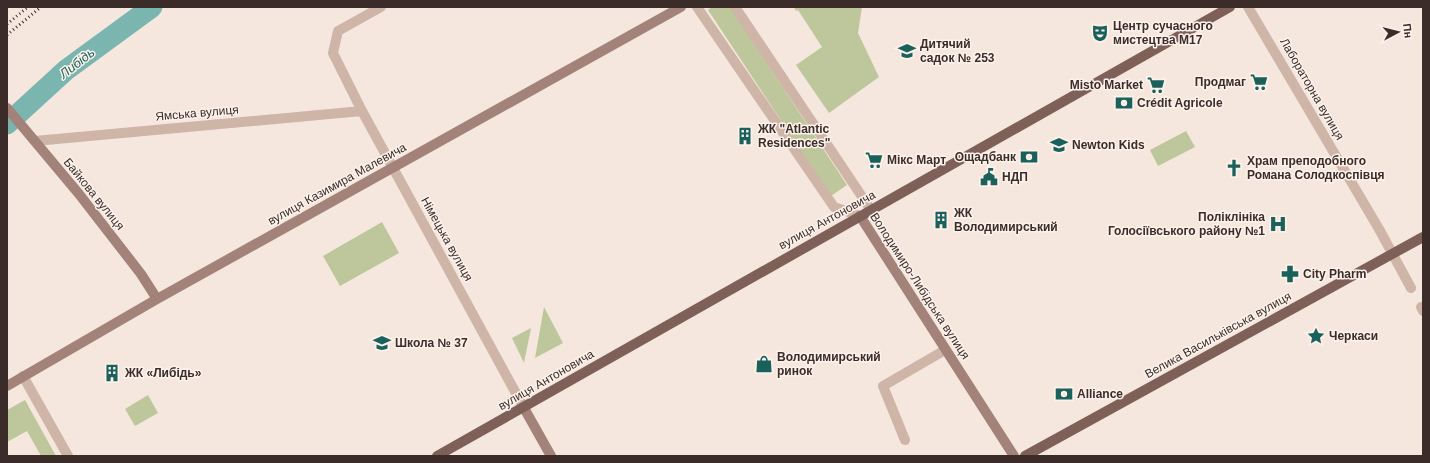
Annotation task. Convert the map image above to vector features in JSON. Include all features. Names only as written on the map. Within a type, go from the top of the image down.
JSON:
[{"type":"main road","name":"вулиця Казимира Малевича","points":[[7,386],[157,299],[681,7]]},
{"type":"main road","name":"вулиця Антоновича","points":[[437,456],[1230,7]]},
{"type":"main road","name":"Байкова вулиця","points":[[7,108],[141,274],[157,299]]},
{"type":"main road","name":"Володимиро-Либідська вулиця","points":[[860,216],[1014,456]]},
{"type":"main road","name":"Велика Васильківська вулиця","points":[[1025,456],[1423,237]]},
{"type":"main road","name":"Німецька вулиця","points":[[524,408],[551,456]]},
{"type":"street","name":"Німецька вулиця","points":[[381,7],[338,31],[333,53],[362,111],[524,408]]},
{"type":"street","name":"Володимиро-Либідська вулиця","points":[[697,7],[834,207],[860,216]]},
{"type":"street","name":"Володимиро-Либідська вулиця","points":[[735,7],[871,210]]},
{"type":"street","name":"Лабораторна вулиця","points":[[1248,7],[1393,254],[1411,288]]},
{"type":"street","name":"Ямська вулиця","points":[[35,141],[362,111]]},
{"type":"street","points":[[905,440],[883,386],[945,350]]},
{"type":"street","points":[[23,376],[68,456]]},
{"type":"green space","points":[[712,7],[730,7],[847,185],[831,196],[708,10]]},
{"type":"green space","points":[[794,7],[862,7],[858,33],[879,77],[829,113],[796,65],[822,47],[798,10],[796,11]]},
{"type":"green space","points":[[1186,131],[1195,147],[1158,166],[1150,150]]},
{"type":"green space","points":[[382,222],[399,253],[340,286],[323,256]]},
{"type":"green space","points":[[544,307],[563,343],[535,358]]},
{"type":"green space","points":[[531,328],[524,363],[512,338]]},
{"type":"green space","points":[[148,395],[158,413],[135,426],[125,409]]},
{"type":"green space","points":[[25,400],[56,456],[41,456],[27,431],[7,442],[7,410]]},
{"type":"waterway","name":"Либідь","points":[[7,124],[66,70],[152,7]]},
{"type":"railway","points":[[7,24],[28,7]]},
{"type":"railway","points":[[7,35],[41,7]]},
{"type":"place","name":"Центр сучасного мистецтва M17","points":[[1100,33]]},
{"type":"place","name":"Дитячий садок № 253","points":[[907,51]]},
{"type":"place","name":"Продмаг","points":[[1259,82]]},
{"type":"place","name":"Misto Market","points":[[1156,85]]},
{"type":"place","name":"Crédit Agricole","points":[[1124,103]]},
{"type":"place","name":"ЖК \"Atlantic Residences\"","points":[[745,136]]},
{"type":"place","name":"Newton Kids","points":[[1059,145]]},
{"type":"place","name":"Ощадбанк","points":[[1029,157]]},
{"type":"place","name":"Мікс Март","points":[[874,160]]},
{"type":"place","name":"Храм преподобного Романа Солодкоспівця","points":[[1234,168]]},
{"type":"place","name":"НДП","points":[[989,177]]},
{"type":"place","name":"ЖК Володимирський","points":[[941,220]]},
{"type":"place","name":"Поліклініка Голосіївського району №1","points":[[1278,224]]},
{"type":"place","name":"City Pharm","points":[[1290,274]]},
{"type":"place","name":"Черкаси","points":[[1316,336]]},
{"type":"place","name":"Школа № 37","points":[[382,343]]},
{"type":"place","name":"Володимирський ринок","points":[[764,364]]},
{"type":"place","name":"ЖК «Либідь»","points":[[112,373]]},
{"type":"place","name":"Alliance","points":[[1064,394]]}]
